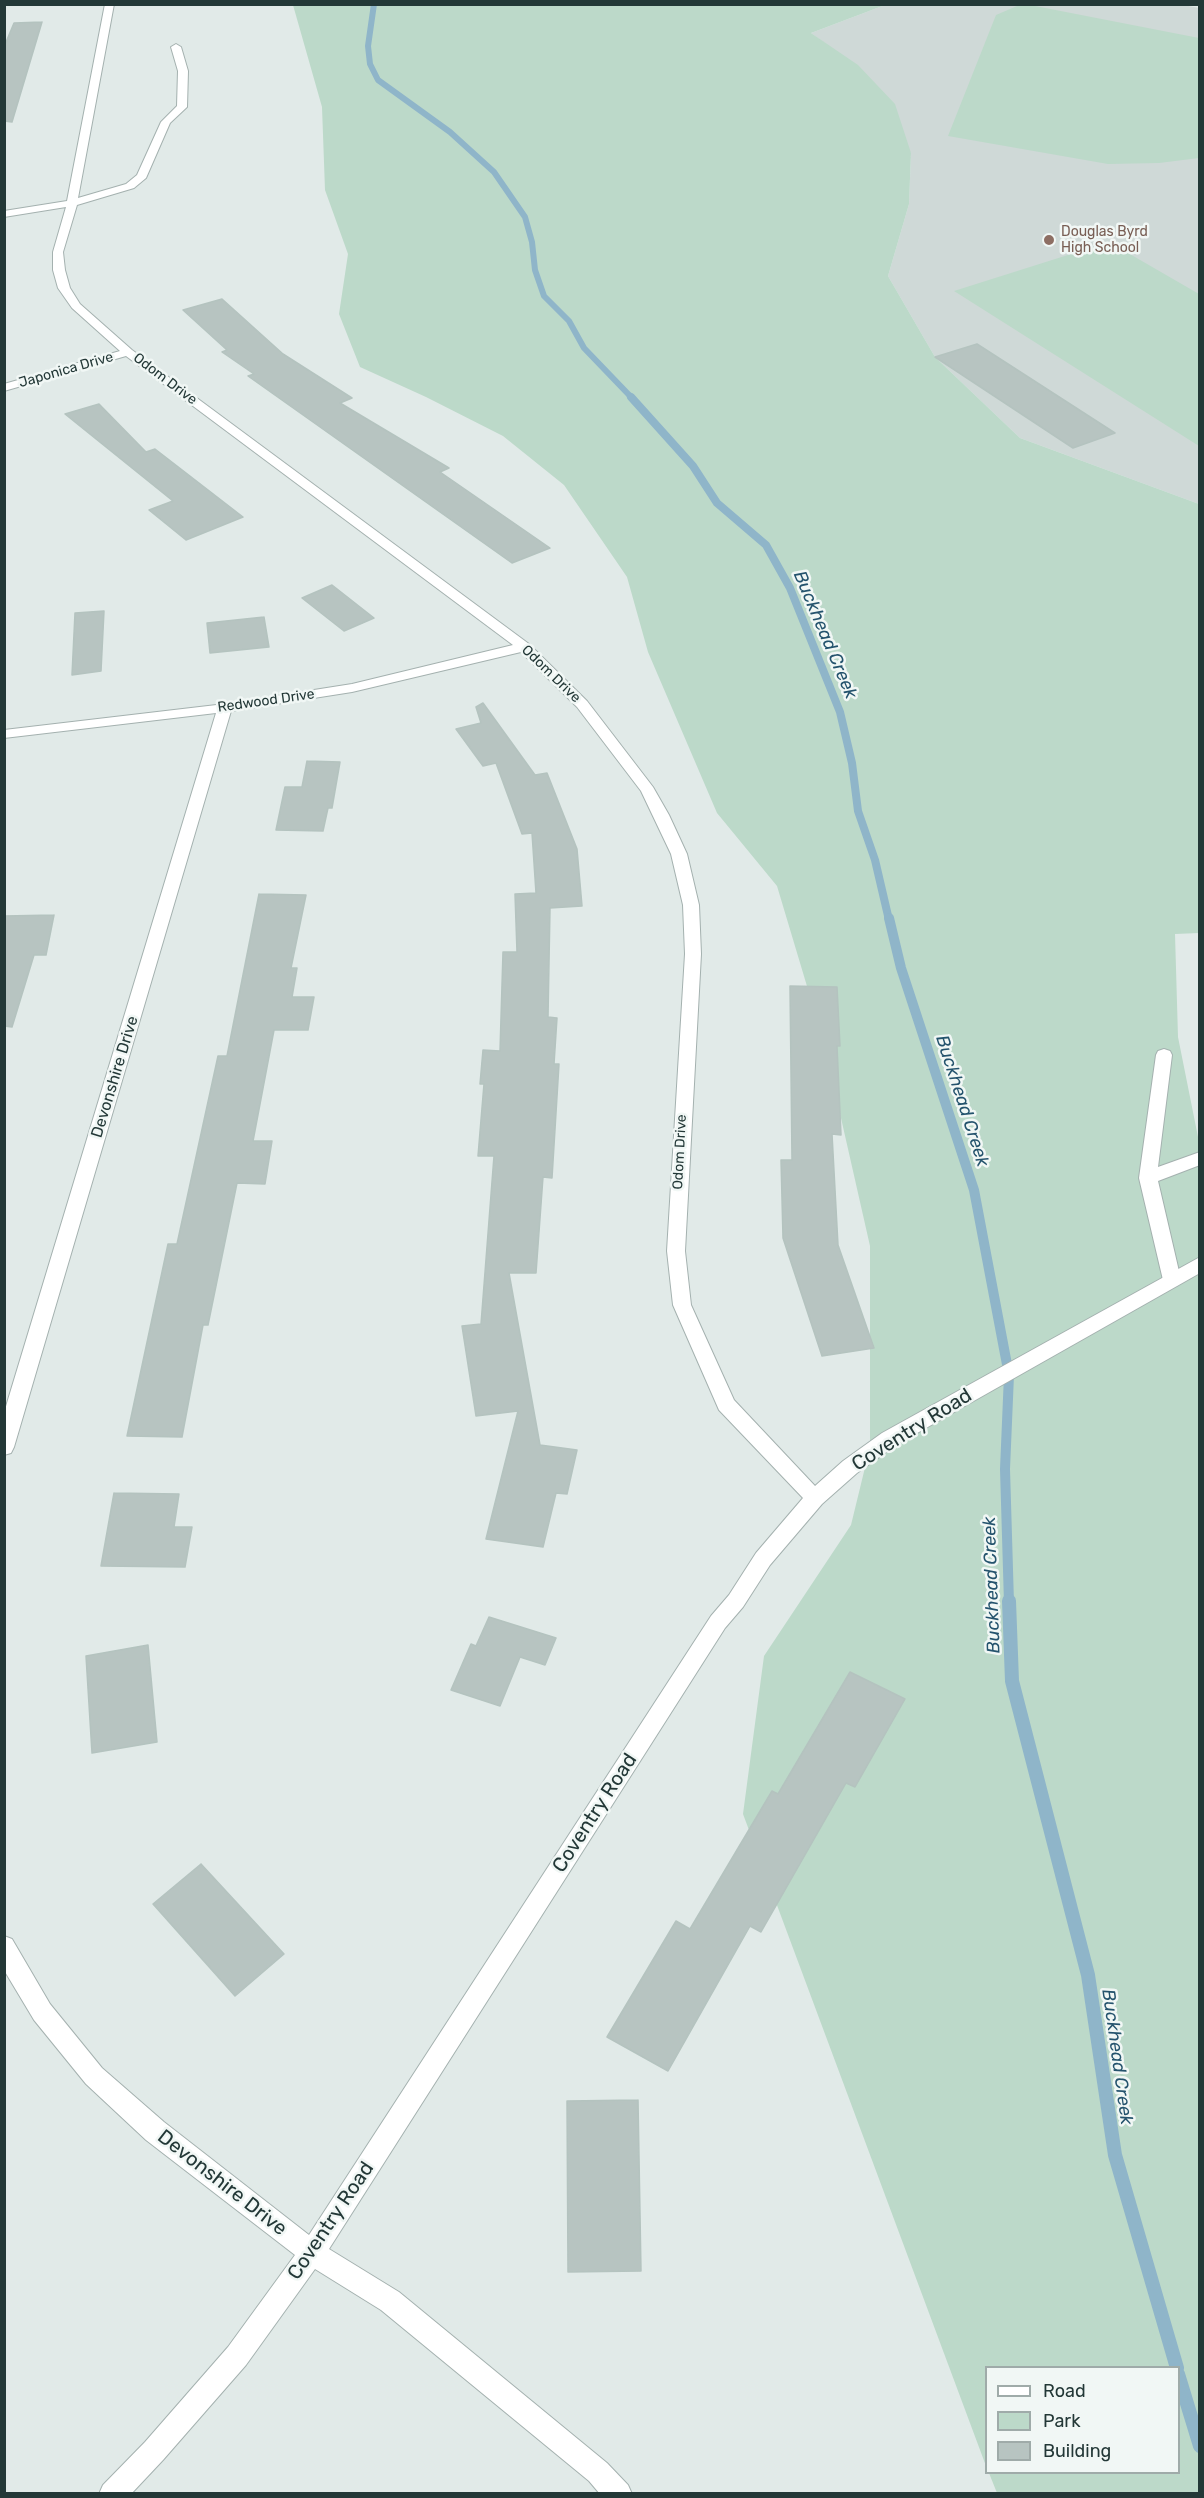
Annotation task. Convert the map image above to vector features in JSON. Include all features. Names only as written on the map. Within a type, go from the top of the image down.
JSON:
[{"type":"street","name":"Odom Drive","points":[[110,4],[72,203],[58,252],[59,270],[64,288],[76,306],[128,352],[524,647],[582,704],[648,790],[679,854],[691,905],[693,954],[676,1251],[682,1305],[726,1405],[815,1498]]},
{"type":"street","points":[[4,214],[72,203],[130,186],[142,176],[166,122],[182,107],[183,71],[176,47]]},
{"type":"street","name":"Japonica Drive","points":[[4,388],[128,352]]},
{"type":"street","name":"Redwood Drive","points":[[4,734],[225,708],[352,688],[524,647]]},
{"type":"street","name":"Devonshire Drive","points":[[4,1447],[225,708]]},
{"type":"street","points":[[1164,1055],[1148,1178],[1172,1280]]},
{"type":"street","points":[[1148,1178],[1200,1158]]},
{"type":"street","name":"Coventry Road","points":[[112,2493],[153,2451],[237,2355],[312,2253],[718,1622],[736,1601],[763,1559],[815,1498],[850,1467],[889,1439],[1200,1264]]},
{"type":"street","name":"Devonshire Drive","points":[[4,1947],[42,2012],[94,2076],[155,2131],[312,2253],[390,2301],[598,2472],[619,2493]]},
{"type":"shaded area","name":"Douglas Byrd High School","points":[[1178,4],[1199,8],[1199,504],[1020,438],[935,357],[888,276],[909,204],[911,153],[830,47],[811,33],[885,5]]},
{"type":"green space","points":[[293,5],[885,5],[811,33],[858,65],[895,104],[911,153],[909,204],[888,276],[935,357],[1020,438],[1199,504],[1199,933],[1175,934],[1178,1037],[1200,1147],[1199,2493],[997,2493],[989,2474],[1180,2474],[1180,2366],[985,2366],[985,2463],[743,1814],[764,1656],[851,1525],[870,1447],[870,1246],[824,1043],[777,886],[717,813],[648,652],[627,577],[564,485],[503,436],[360,367],[339,314],[348,254],[325,190],[322,107]]},
{"type":"green space","points":[[1017,6],[1035,6],[1199,38],[1199,158],[1159,163],[1108,164],[948,136],[996,15]]},
{"type":"green space","points":[[1109,242],[1199,294],[1199,446],[954,291]]},
{"type":"building","points":[[42,22],[12,122],[4,121],[4,47],[14,23]]},
{"type":"building","points":[[222,299],[283,354],[352,398],[340,403],[449,468],[440,472],[550,548],[512,563],[248,376],[254,374],[222,352],[227,350],[183,310]]},
{"type":"building","points":[[977,344],[1115,433],[1073,448],[935,357]]},
{"type":"building","points":[[99,404],[146,452],[155,449],[243,517],[186,540],[149,510],[173,501],[65,414]]},
{"type":"building","points":[[332,585],[374,618],[344,631],[302,598]]},
{"type":"building","points":[[104,611],[101,671],[72,675],[75,613]]},
{"type":"building","points":[[264,617],[269,647],[210,653],[207,623]]},
{"type":"building","points":[[483,703],[535,775],[547,773],[577,849],[582,906],[550,908],[548,1017],[557,1018],[554,1064],[559,1064],[552,1178],[543,1177],[536,1273],[509,1273],[540,1445],[577,1450],[567,1494],[556,1493],[543,1547],[486,1539],[518,1411],[476,1416],[462,1326],[481,1324],[494,1156],[478,1156],[484,1084],[480,1084],[483,1050],[500,1051],[503,952],[517,952],[515,894],[536,893],[532,833],[522,834],[496,763],[483,766],[456,729],[481,723],[476,707]]},
{"type":"building","points":[[307,761],[340,762],[332,808],[328,808],[323,831],[276,830],[285,787],[302,787]]},
{"type":"building","points":[[259,894],[306,895],[291,968],[297,968],[292,997],[314,997],[308,1030],[274,1030],[253,1141],[272,1141],[265,1184],[237,1183],[208,1325],[203,1325],[182,1437],[127,1436],[168,1244],[177,1244],[218,1056],[227,1056]]},
{"type":"building","points":[[54,915],[46,955],[34,955],[12,1027],[4,1026],[4,916]]},
{"type":"building","points":[[790,986],[837,987],[841,1135],[832,1134],[838,1245],[874,1348],[822,1356],[783,1238],[781,1160],[792,1160]]},
{"type":"building","points":[[114,1493],[179,1494],[174,1527],[192,1527],[185,1567],[101,1566]]},
{"type":"building","points":[[489,1617],[556,1638],[545,1665],[520,1657],[500,1706],[451,1690],[471,1644],[476,1646]]},
{"type":"building","points":[[148,1645],[157,1742],[92,1753],[86,1656]]},
{"type":"building","points":[[850,1672],[905,1699],[855,1787],[846,1783],[761,1932],[750,1926],[668,2071],[607,2037],[676,1921],[690,1929],[772,1791],[778,1794]]},
{"type":"building","points":[[201,1864],[284,1954],[235,1996],[153,1904]]},
{"type":"building","points":[[638,2100],[641,2271],[568,2272],[567,2101]]},
{"type":"waterway","name":"Buckhead Creek","points":[[374,4],[368,46],[370,64],[378,80],[450,132],[494,172],[525,217],[532,242],[535,270],[544,296],[569,321],[584,348],[632,398]]},
{"type":"waterway","name":"Buckhead Creek","points":[[631,397],[693,466],[717,503],[766,545],[790,588],[840,712],[852,763],[858,811],[875,860],[889,920]]},
{"type":"waterway","name":"Buckhead Creek","points":[[889,918],[901,968],[974,1190],[1009,1375],[1005,1469],[1009,1603]]},
{"type":"waterway","name":"Buckhead Creek","points":[[1009,1601],[1012,1681],[1088,1975],[1115,2155],[1176,2366]]},
{"type":"waterway","name":"Buckhead Creek","points":[[1180,2381],[1200,2446]]},
{"type":"place","name":"Douglas Byrd High School","points":[[1049,240]]}]
